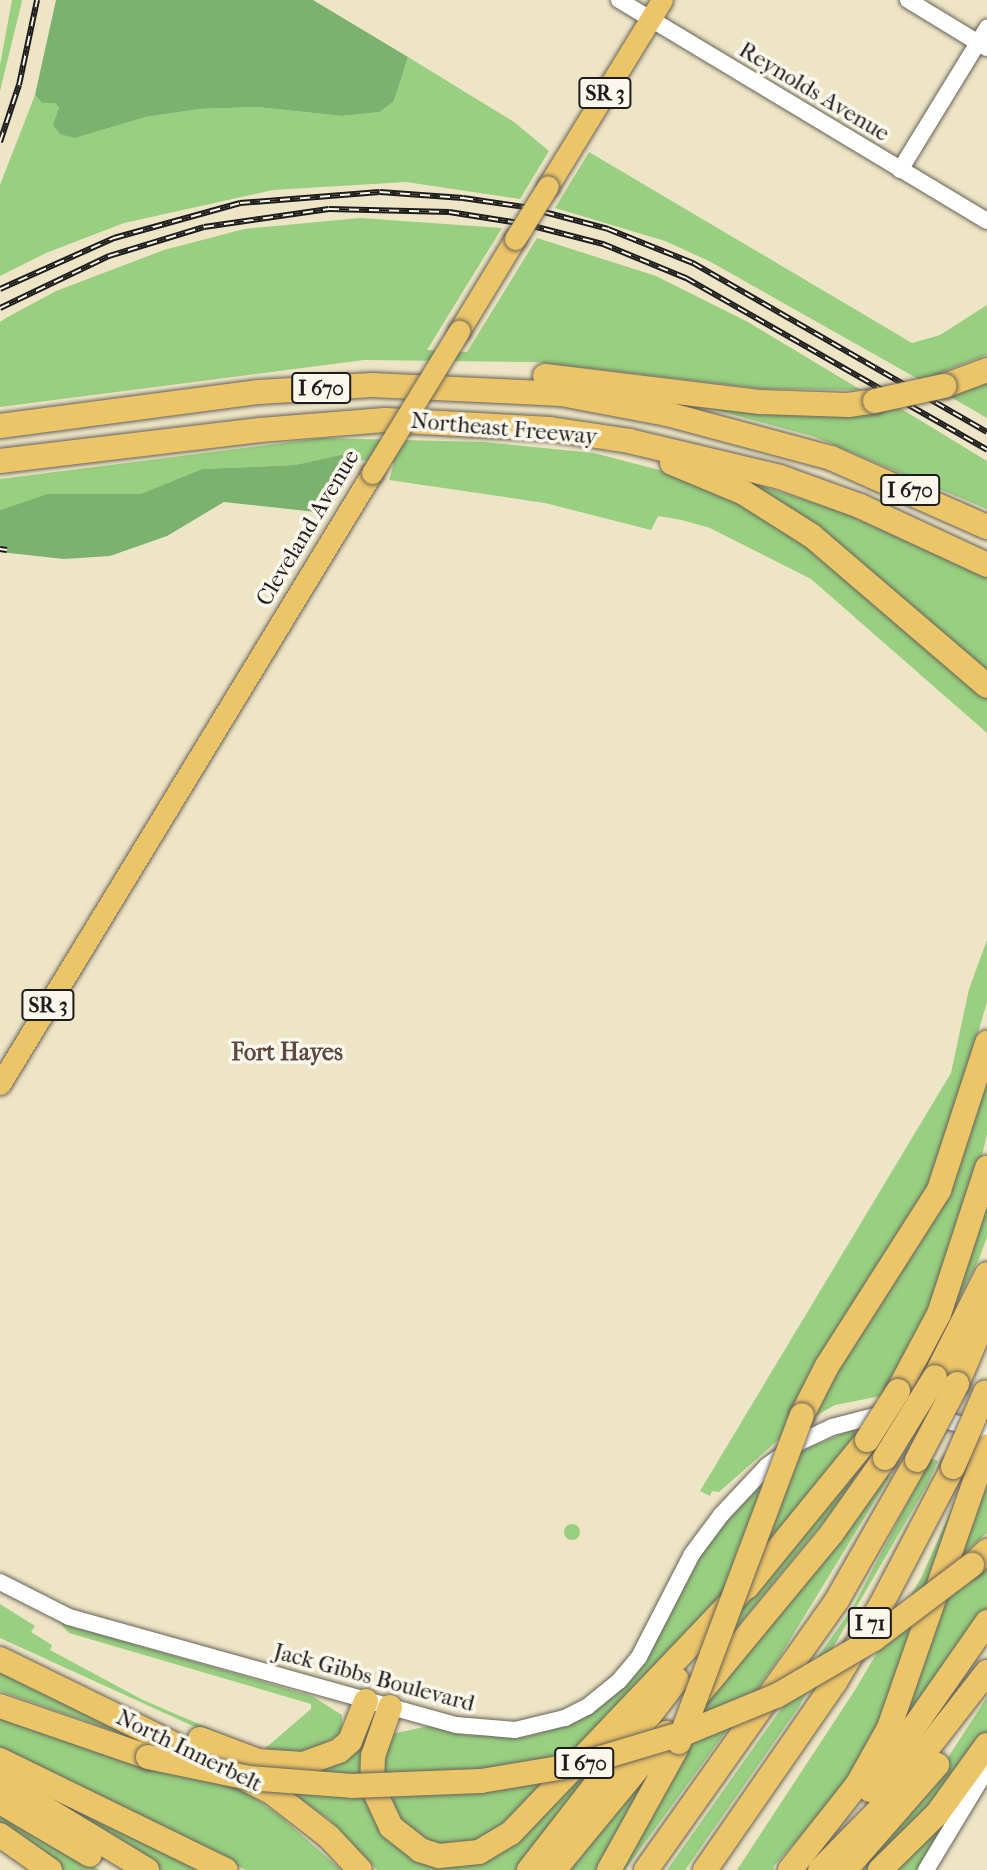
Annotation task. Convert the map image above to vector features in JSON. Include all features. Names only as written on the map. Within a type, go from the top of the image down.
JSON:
[{"type":"highway","points":[[487,387],[522,374],[760,402],[875,401],[944,386],[987,369]]},
{"type":"highway","name":"Northeast Freeway","points":[[0,426],[259,393],[372,385],[487,387],[561,394],[743,432],[844,463],[987,527]]},
{"type":"highway","name":"Northeast Freeway","points":[[0,461],[260,430],[385,421],[550,429],[629,441],[780,478],[860,506],[987,565]]},
{"type":"highway","points":[[550,429],[666,461],[780,513],[842,558],[987,686]]},
{"type":"highway","points":[[609,1870],[676,1749],[802,1415],[827,1366],[939,1190],[987,1042]]},
{"type":"highway","points":[[529,1870],[756,1576],[867,1440],[898,1391],[939,1314],[987,1168]]},
{"type":"highway","points":[[554,1870],[832,1533],[946,1381],[987,1274]]},
{"type":"highway","name":"I 71","points":[[646,1870],[838,1600],[917,1460],[946,1381],[987,1313]]},
{"type":"highway","name":"I 71","points":[[705,1870],[774,1773],[881,1605],[953,1466],[986,1390]]},
{"type":"highway","points":[[791,1870],[857,1785],[889,1728],[984,1457]]},
{"type":"highway","name":"I 670","points":[[0,1706],[149,1757],[249,1778],[352,1786],[481,1781],[577,1765],[688,1732],[778,1695],[874,1639],[979,1558]]},
{"type":"highway","points":[[390,1707],[373,1756],[372,1786],[391,1827],[420,1850],[439,1856],[486,1850],[511,1833],[756,1576]]},
{"type":"highway","points":[[791,1870],[842,1822],[886,1770],[987,1622]]},
{"type":"highway","name":"North Innerbelt","points":[[0,1660],[270,1791],[329,1837],[360,1870]]},
{"type":"highway","points":[[820,1870],[903,1781],[987,1673]]},
{"type":"highway","points":[[845,1870],[930,1775],[987,1673]]},
{"type":"highway","points":[[61,1689],[277,1764],[312,1762],[339,1751],[356,1731],[366,1701]]},
{"type":"highway","points":[[880,1870],[937,1814],[987,1745]]},
{"type":"highway","points":[[0,1760],[226,1870]]},
{"type":"highway","points":[[726,1870],[766,1808],[774,1773]]},
{"type":"highway","points":[[0,1781],[147,1870]]},
{"type":"highway","points":[[0,1802],[117,1870]]},
{"type":"highway","points":[[0,1835],[50,1870]]},
{"type":"main road","name":"Cleveland Avenue","points":[[0,1084],[662,0]]},
{"type":"street","name":"Reynolds Avenue","points":[[619,0],[987,221]]},
{"type":"street","points":[[908,0],[983,45]]},
{"type":"street","points":[[900,170],[983,45],[987,28]]},
{"type":"street","name":"Jack Gibbs Boulevard","points":[[0,1582],[69,1617],[366,1701],[489,1731],[515,1730],[565,1718],[598,1699],[629,1670],[703,1538],[751,1481],[784,1453],[832,1427],[882,1414],[928,1417],[987,1430]]},
{"type":"street","points":[[926,1870],[987,1769]]},
{"type":"green space","points":[[12,0],[22,0],[0,91],[0,65]]},
{"type":"green space","points":[[56,0],[313,0],[408,57],[394,101],[380,112],[342,116],[257,107],[199,109],[146,117],[75,138],[60,134],[53,125],[59,108],[55,103],[42,103],[35,95]]},
{"type":"green space","points":[[408,57],[514,122],[549,151],[520,199],[406,182],[273,190],[124,223],[46,253],[0,276],[0,185],[35,95],[42,103],[55,102],[75,138],[146,117],[199,109],[257,107],[342,116],[380,112],[394,101]]},
{"type":"green space","points":[[589,152],[912,343],[940,335],[987,305],[987,355],[920,380],[709,261],[665,241],[555,208]]},
{"type":"green space","points":[[360,218],[502,228],[427,350],[467,352],[537,238],[656,276],[748,322],[861,390],[765,389],[535,362],[364,360],[0,407],[0,322],[56,291],[164,250],[244,229]]},
{"type":"green space","points":[[987,382],[987,418],[949,396]]},
{"type":"green space","points":[[701,406],[849,414],[900,408],[987,461],[987,509],[815,437]]},
{"type":"green space","points":[[322,438],[484,442],[594,453],[682,476],[784,525],[987,696],[987,733],[811,579],[710,528],[682,520],[658,516],[651,530],[545,503],[389,480],[394,463],[358,460],[349,453],[295,465],[202,469],[142,494],[47,494],[0,510],[0,479]]},
{"type":"green space","points":[[349,453],[358,460],[325,513],[224,502],[167,536],[110,556],[64,559],[0,552],[0,510],[47,494],[141,494],[202,469],[295,465]]},
{"type":"green space","points":[[737,478],[842,512],[987,578],[987,678]]},
{"type":"green space","points":[[987,940],[987,1002],[936,1176],[794,1426],[719,1492],[712,1491],[710,1496],[700,1491],[951,1073],[969,989]]},
{"type":"green space","points":[[987,1069],[987,1134],[975,1187],[947,1274],[886,1395],[835,1405],[812,1418]]},
{"type":"green space","points":[[987,1201],[987,1237],[979,1259],[920,1374]]},
{"type":"green space","points":[[854,1429],[856,1441],[766,1545],[596,1733],[486,1840],[435,1846],[395,1818],[381,1771],[391,1734],[429,1726],[464,1735],[525,1737],[562,1727],[602,1705],[646,1661],[706,1546],[755,1487],[799,1452]]},
{"type":"green space","points":[[876,1441],[840,1502],[591,1805],[589,1803]]},
{"type":"green space","points":[[931,1458],[938,1461],[926,1487],[798,1708],[685,1870],[667,1870],[853,1607]]},
{"type":"green space","points":[[987,1473],[987,1533],[963,1554],[960,1550]]},
{"type":"green space","points":[[886,1474],[890,1476],[777,1661],[625,1870],[618,1870],[668,1743]]},
{"type":"green space","points":[[962,1486],[896,1692],[844,1787],[773,1867],[775,1870],[737,1870],[855,1690],[921,1578]]},
{"type":"green space","points":[[572,1524],[578,1526],[578,1538],[572,1540],[566,1538],[564,1532],[566,1526]]},
{"type":"green space","points":[[958,1558],[975,1579],[987,1567],[987,1608],[896,1744]]},
{"type":"green space","points":[[0,1604],[35,1626],[31,1632],[52,1645],[50,1650],[143,1700],[262,1751],[311,1709],[311,1704],[69,1633],[60,1623],[312,1696],[342,1715],[342,1733],[301,1757],[281,1758],[239,1747],[0,1638]]},
{"type":"green space","points":[[0,1671],[151,1744],[0,1691]]},
{"type":"green space","points":[[987,1697],[987,1733],[899,1842],[867,1870],[856,1870],[918,1804]]},
{"type":"green space","points":[[651,1698],[515,1870],[377,1870],[330,1820],[259,1770],[359,1745],[375,1719],[367,1801],[457,1864]]},
{"type":"green space","points":[[0,1718],[150,1769],[235,1784],[280,1816],[341,1870],[246,1870],[0,1747]]},
{"type":"green space","points":[[662,1752],[596,1870],[563,1870]]},
{"type":"green space","points":[[987,1762],[918,1870],[890,1870]]},
{"type":"green space","points":[[31,1787],[105,1823],[198,1870],[160,1870]]},
{"type":"green space","points":[[0,1811],[100,1870],[62,1870],[0,1827]]},
{"type":"railway","points":[[0,142],[19,85],[37,0]]},
{"type":"railway","points":[[0,289],[114,238],[240,203],[380,192],[463,198],[525,207],[608,229],[693,263],[987,432]]},
{"type":"railway","points":[[0,308],[109,256],[204,227],[329,209],[449,212],[525,224],[603,244],[686,278],[987,450]]},
{"type":"railway","points":[[0,549],[7,550]]},
{"type":"district","name":"Fort Hayes","points":[[287,1053]]}]
